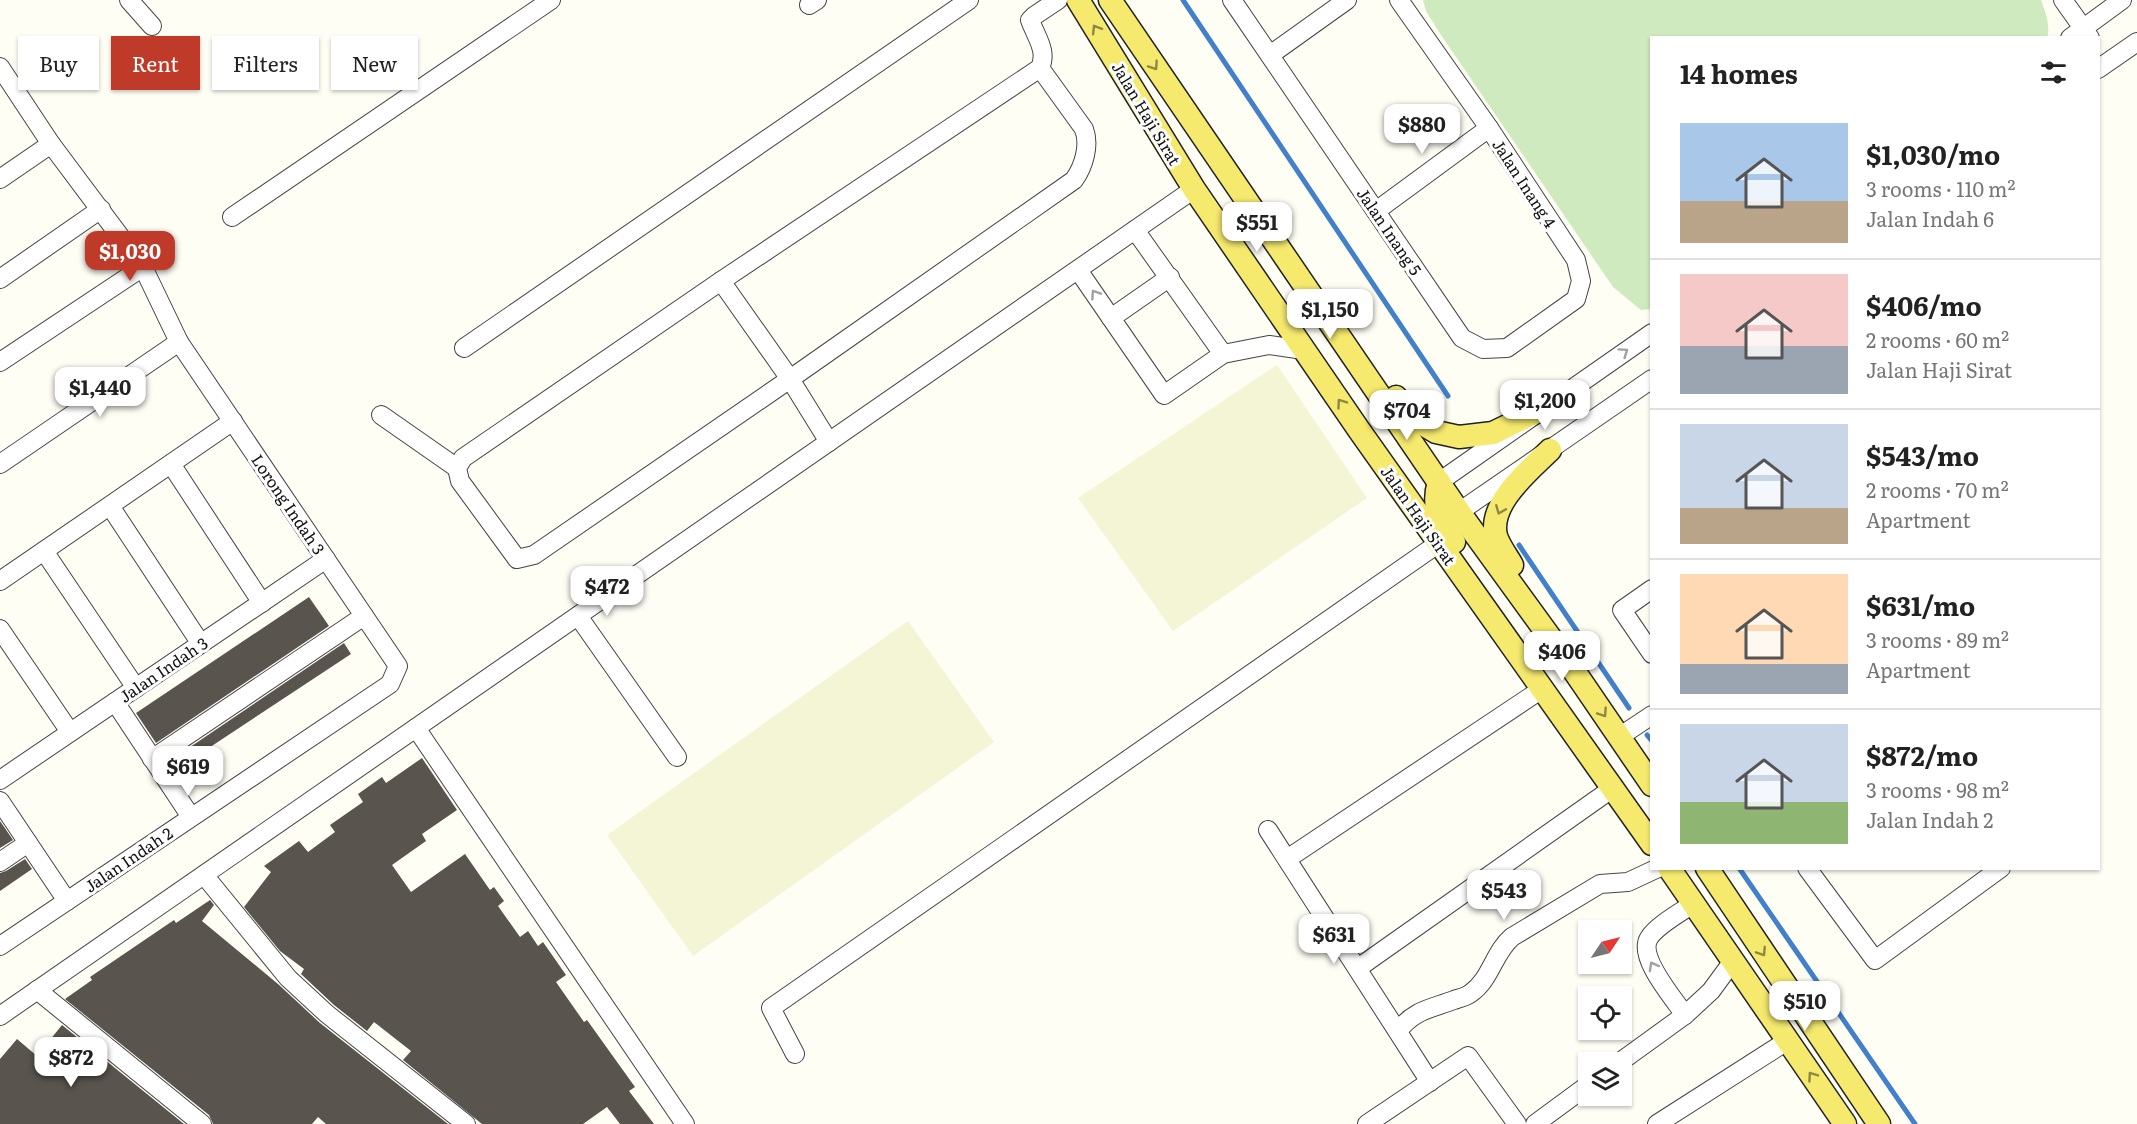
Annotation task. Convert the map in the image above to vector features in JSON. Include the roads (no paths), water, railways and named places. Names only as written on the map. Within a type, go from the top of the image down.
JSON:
[{"type":"main road","name":"Jalan Haji Sirat","points":[[1078,0],[1194,189],[1359,430],[1650,841]]},
{"type":"main road","name":"Jalan Haji Sirat","points":[[1110,0],[1459,512],[1568,662],[1650,784]]},
{"type":"main road","points":[[1178,101],[1235,169],[1411,417],[1436,432],[1459,438],[1493,433],[1542,409]]},
{"type":"main road","points":[[1359,430],[1384,442],[1421,495],[1445,512],[1459,512]]},
{"type":"main road","points":[[1550,450],[1509,490],[1497,517],[1496,535],[1568,662]]},
{"type":"main road","points":[[1439,482],[1435,496],[1443,525],[1572,717],[1613,788]]},
{"type":"main road","points":[[1670,870],[1845,1124]]},
{"type":"main road","points":[[1695,870],[1736,932],[1733,961]]},
{"type":"main road","points":[[1708,870],[1879,1124]]},
{"type":"main road","points":[[1780,979],[1810,1040],[1840,1091],[1864,1124]]},
{"type":"street","points":[[129,0],[152,26]]},
{"type":"street","points":[[232,217],[551,0]]},
{"type":"street","points":[[464,348],[969,0]]},
{"type":"street","points":[[457,468],[463,458],[721,281],[1040,68],[1043,52],[1030,20],[1058,0]]},
{"type":"street","name":"Jalan Inang 5","points":[[1232,0],[1462,338],[1483,349],[1508,348],[1576,299],[1581,281]]},
{"type":"street","points":[[1270,55],[1347,0]]},
{"type":"street","name":"Jalan Inang 4","points":[[1399,0],[1489,128],[1576,260],[1581,281]]},
{"type":"street","points":[[2063,0],[2081,34],[2122,0]]},
{"type":"street","points":[[2101,61],[2137,42]]},
{"type":"street","name":"Lorong Indah 3","points":[[0,67],[7,93],[51,144],[143,267],[179,342],[398,666]]},
{"type":"street","points":[[381,415],[457,468],[460,481],[517,559],[534,555],[1074,180],[1080,172],[1088,140],[1084,129],[1040,68]]},
{"type":"street","points":[[1376,211],[1489,128]]},
{"type":"street","points":[[0,179],[51,144]]},
{"type":"street","points":[[0,1016],[1194,189]]},
{"type":"street","points":[[0,279],[101,209]]},
{"type":"street","points":[[1135,230],[1223,354]]},
{"type":"street","points":[[0,362],[143,267]]},
{"type":"street","points":[[1078,270],[1164,395],[1223,354],[1269,345],[1304,350]]},
{"type":"street","points":[[1111,318],[1170,277]]},
{"type":"street","points":[[721,281],[790,379],[829,442]]},
{"type":"street","points":[[1439,482],[1650,334]]},
{"type":"street","points":[[0,464],[179,342]]},
{"type":"street","points":[[1459,512],[1650,380]]},
{"type":"street","points":[[0,581],[233,421]]},
{"type":"street","points":[[171,464],[262,603]]},
{"type":"street","points":[[110,506],[201,644]]},
{"type":"street","points":[[795,1054],[771,1008],[1439,543]]},
{"type":"street","points":[[45,551],[136,688]]},
{"type":"street","name":"Jalan Indah 3","points":[[0,779],[326,559]]},
{"type":"street","points":[[1650,590],[1622,610],[1650,651]]},
{"type":"street","points":[[152,759],[364,616]]},
{"type":"street","points":[[578,616],[676,757]]},
{"type":"street","points":[[0,628],[70,732]]},
{"type":"street","name":"Jalan Indah 2","points":[[0,946],[390,684],[398,666]]},
{"type":"street","points":[[1287,859],[1542,689]]},
{"type":"street","points":[[115,702],[191,817]]},
{"type":"street","points":[[1619,737],[1650,715]]},
{"type":"street","points":[[416,728],[685,1124]]},
{"type":"street","points":[[1358,968],[1613,788]]},
{"type":"street","points":[[0,801],[67,901]]},
{"type":"street","points":[[1268,830],[1430,1082]]},
{"type":"street","points":[[0,862],[28,843]]},
{"type":"street","points":[[1398,1031],[1406,1020],[1418,1012],[1469,995],[1481,985],[1503,945],[1512,937],[1600,884],[1628,882],[1654,870]]},
{"type":"street","points":[[1808,870],[1875,960],[1998,870]]},
{"type":"street","points":[[204,875],[288,978],[327,1014],[466,1124]]},
{"type":"street","points":[[1685,1015],[1651,964],[1646,946],[1653,933],[1693,904]]},
{"type":"street","points":[[1632,1053],[1685,1015],[1711,991],[1733,961]]},
{"type":"street","points":[[37,990],[202,1124]]},
{"type":"street","points":[[1657,1124],[1787,1041]]},
{"type":"street","points":[[1367,1124],[1468,1056],[1517,1124]]},
{"type":"street","points":[[1534,1124],[1578,1092]]},
{"type":"waterway","points":[[1183,0],[1448,396]]},
{"type":"waterway","points":[[1519,545],[1629,708]]},
{"type":"waterway","points":[[1647,735],[1650,739]]},
{"type":"waterway","points":[[1740,870],[1915,1124]]}]
